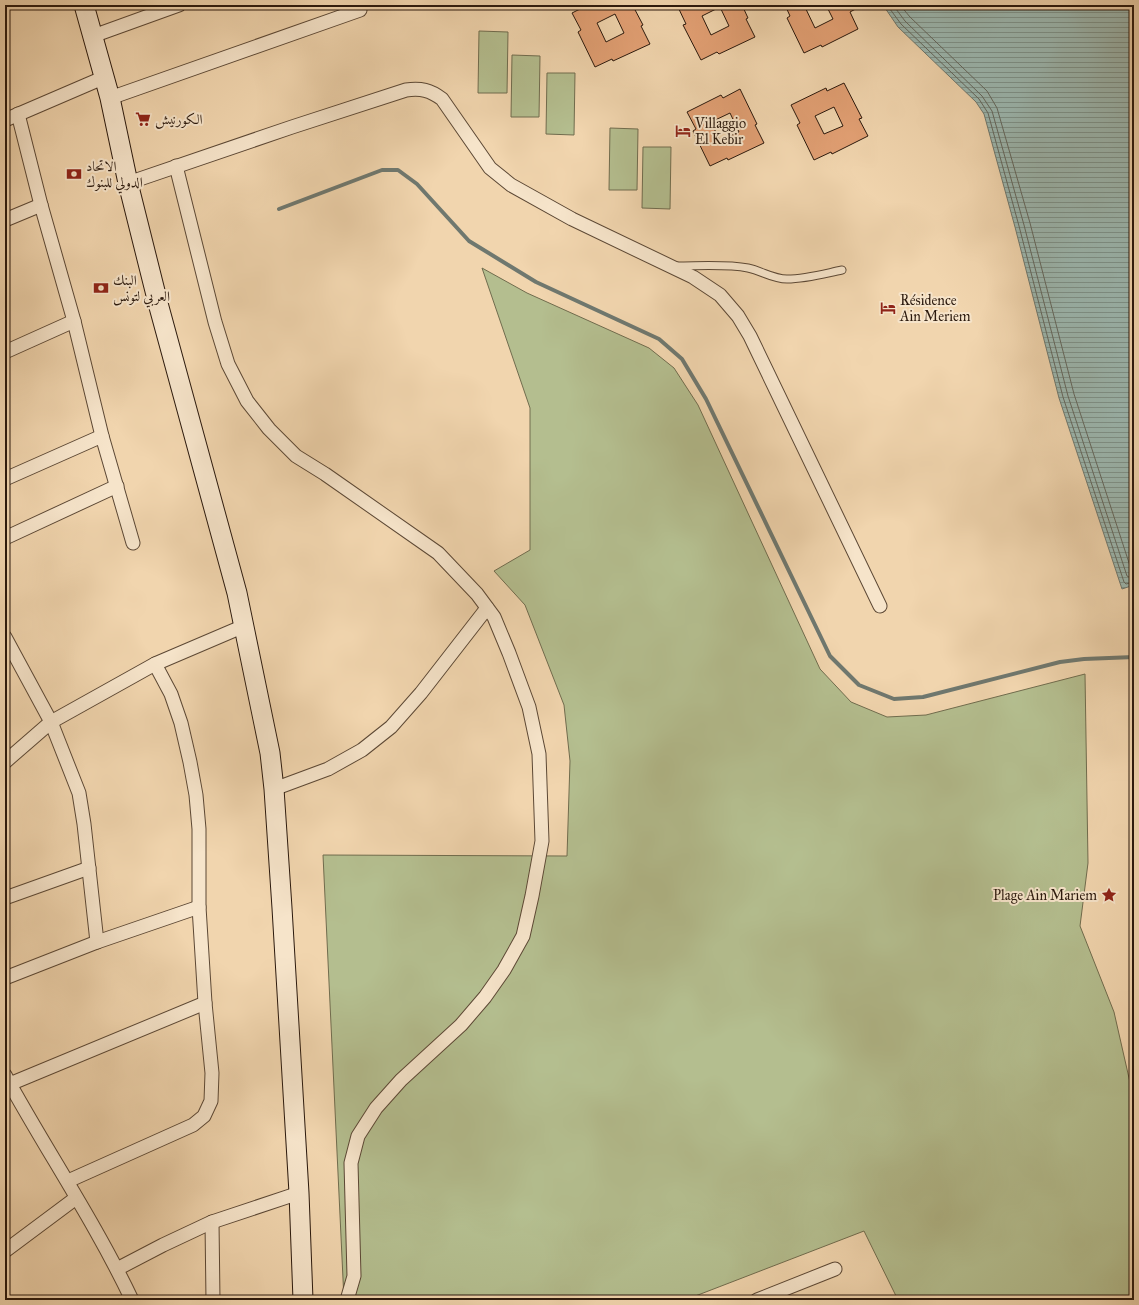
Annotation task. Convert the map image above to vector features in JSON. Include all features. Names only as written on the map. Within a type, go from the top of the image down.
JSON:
[{"type":"main road","points":[[84,5],[110,98],[128,183],[159,307],[237,593],[270,753],[274,789],[299,1193],[303,1300]]},
{"type":"street","points":[[93,36],[179,5]]},
{"type":"street","points":[[110,98],[360,10],[358,5]]},
{"type":"street","points":[[5,120],[104,77]]},
{"type":"street","points":[[128,183],[406,90],[417,89],[434,93],[442,99],[490,168],[511,185],[572,219],[693,277],[720,295],[738,316],[750,336],[880,606]]},
{"type":"street","points":[[18,114],[41,205],[74,321],[102,436],[133,543]]},
{"type":"street","points":[[176,166],[228,364],[247,401],[269,429],[296,456],[438,553],[477,594],[494,617],[529,707],[539,754],[542,841],[523,936],[504,970],[485,997],[461,1025],[401,1080],[376,1108],[358,1136],[351,1163],[354,1276],[347,1300]]},
{"type":"street","points":[[5,220],[41,205]]},
{"type":"street","points":[[5,352],[74,321]]},
{"type":"street","points":[[5,479],[102,436]]},
{"type":"street","points":[[5,538],[117,486]]},
{"type":"street","points":[[274,789],[328,769],[362,750],[391,727],[421,693],[487,608]]},
{"type":"street","points":[[5,762],[51,722],[155,664],[244,626]]},
{"type":"street","points":[[5,637],[51,722],[80,793],[97,942]]},
{"type":"street","points":[[68,1182],[193,1125],[204,1116],[211,1101],[212,1073],[205,1002],[199,907],[199,829],[196,795],[181,723],[171,694],[155,664]]},
{"type":"street","points":[[5,898],[89,868]]},
{"type":"street","points":[[5,978],[97,942],[199,907]]},
{"type":"street","points":[[132,1300],[117,1269],[68,1182],[7,1082],[205,1002]]},
{"type":"street","points":[[117,1269],[212,1222],[299,1193]]},
{"type":"street","points":[[5,1251],[76,1198]]},
{"type":"street","points":[[212,1222],[213,1300]]},
{"type":"street","points":[[757,1300],[835,1269]]},
{"type":"lane","points":[[671,266],[725,266],[748,268],[774,277],[785,279],[809,277],[842,270]]},
{"type":"green space","points":[[479,31],[508,32],[507,93],[478,93]]},
{"type":"green space","points":[[512,55],[540,56],[539,117],[511,117]]},
{"type":"green space","points":[[547,73],[575,73],[574,135],[546,134]]},
{"type":"green space","points":[[610,128],[638,129],[637,190],[609,190]]},
{"type":"green space","points":[[643,147],[671,147],[670,209],[642,208]]},
{"type":"green space","points":[[482,268],[527,293],[649,348],[674,368],[698,405],[820,669],[851,702],[887,717],[926,715],[1085,674],[1088,863],[1080,926],[1114,1012],[1134,1100],[1134,1300],[898,1300],[864,1231],[685,1300],[344,1300],[323,855],[567,856],[570,761],[564,705],[525,605],[494,571],[530,550],[530,408]]},
{"type":"water","points":[[883,5],[1134,5],[1134,585],[1122,589],[1059,398],[984,114],[976,102],[898,27]]},
{"type":"building","points":[[588,5],[634,5],[633,6],[643,25],[641,26],[650,44],[613,61],[612,59],[595,67],[578,32],[581,30],[572,13]],"holes":[[[615,14],[624,33],[606,42],[597,23]]]},
{"type":"building","points":[[677,5],[742,5],[748,18],[746,19],[755,37],[719,54],[717,52],[701,60],[683,25],[686,24]],"holes":[[[720,7],[729,26],[711,35],[702,16]]]},
{"type":"building","points":[[785,5],[804,5],[815,28],[833,19],[826,5],[863,5],[850,12],[858,29],[822,47],[821,45],[804,53],[787,18],[790,16]]},
{"type":"building","points":[[844,83],[862,118],[859,119],[868,136],[832,154],[831,152],[814,160],[797,125],[800,123],[791,105],[826,88],[827,91]],"holes":[[[834,107],[843,126],[824,134],[815,116]]]},
{"type":"building","points":[[740,89],[757,124],[755,125],[764,143],[728,160],[727,158],[710,166],[693,131],[696,129],[687,112],[721,95],[723,98]],"holes":[[[730,113],[739,132],[720,141],[711,122]]]},
{"type":"waterway","points":[[279,209],[382,170],[398,170],[417,184],[469,241],[536,282],[659,339],[682,359],[706,399],[830,656],[859,685],[894,699],[923,697],[1060,662],[1084,659],[1134,657]]},
{"type":"place","name":"الكورنيش","points":[[143,119]]},
{"type":"place","name":"Villaggio El Kebir","points":[[683,131]]},
{"type":"place","name":"الاتحاد الدولي للبنوك","points":[[74,174]]},
{"type":"place","name":"البنك العربي لتونس","points":[[101,288]]},
{"type":"place","name":"Résidence Ain Meriem","points":[[888,308]]},
{"type":"place","name":"Plage Ain Mariem","points":[[1109,895]]}]
